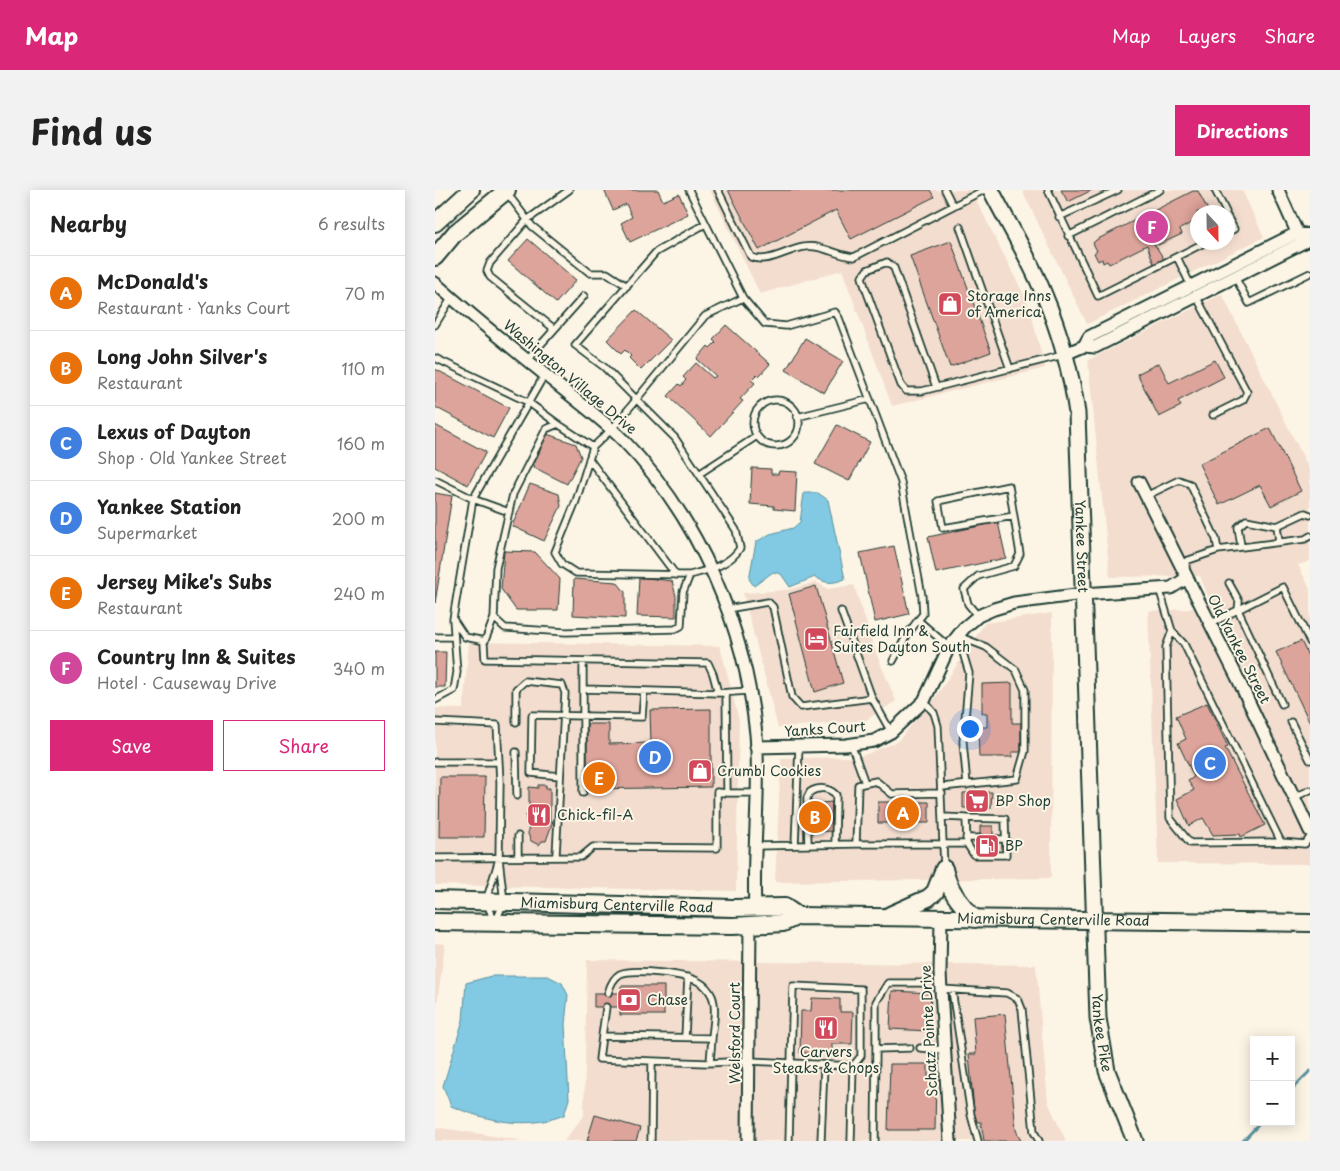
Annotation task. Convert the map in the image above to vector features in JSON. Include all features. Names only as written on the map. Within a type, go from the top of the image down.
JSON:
[{"type":"main road","points":[[435,223],[471,190]]},
{"type":"main road","points":[[435,257],[455,233],[506,191]]},
{"type":"main road","points":[[886,918],[928,898],[935,892],[944,869]]},
{"type":"main road","points":[[944,869],[948,884],[955,898],[975,919]]},
{"type":"main road","name":"Miamisburg Centerville Road","points":[[435,900],[785,907],[795,914],[886,918],[1310,924]]},
{"type":"main road","points":[[715,926],[727,917],[753,913],[755,907]]},
{"type":"main road","name":"Miamisburg Centerville Road","points":[[435,922],[715,926],[783,923],[795,914]]},
{"type":"street","name":"Yankee Street","points":[[991,190],[1042,290],[1065,354],[1077,413],[1096,920]]},
{"type":"street","points":[[1065,354],[1084,346],[1095,347],[1193,291],[1305,237],[1278,190]]},
{"type":"street","name":"Washington Village Drive","points":[[435,283],[612,429],[642,460],[661,484],[679,512],[711,570],[727,609],[749,690],[756,747],[755,907]]},
{"type":"street","name":"Old Yankee Street","points":[[1139,482],[1310,831]]},
{"type":"street","name":"Yanks Court","points":[[756,747],[851,744],[874,741],[891,732],[924,701],[949,647],[978,616],[1014,603],[1083,594],[1171,588],[1187,578]]},
{"type":"street","name":"Schatz Pointe Drive","points":[[941,918],[939,943],[946,989],[945,1050],[950,1141]]},
{"type":"street","name":"Yankee Pike","points":[[1096,920],[1095,965],[1102,1046],[1107,1071],[1135,1141]]},
{"type":"street","name":"Welsford Court","points":[[748,1141],[750,925]]},
{"type":"lane","points":[[552,332],[552,326],[490,277],[487,271],[490,263],[527,220],[569,190]]},
{"type":"lane","points":[[689,190],[743,298],[765,324],[786,326],[835,312],[871,399],[901,482],[922,596],[923,614],[907,635],[893,661]]},
{"type":"lane","points":[[717,190],[751,257],[759,260],[806,246],[822,247],[844,257],[854,257],[984,190]]},
{"type":"lane","points":[[945,190],[953,206]]},
{"type":"lane","points":[[1048,190],[1059,217],[1098,296],[1191,250]]},
{"type":"lane","points":[[1059,217],[1118,190]]},
{"type":"lane","points":[[1068,236],[1161,190]]},
{"type":"lane","points":[[1215,190],[1222,205]]},
{"type":"lane","points":[[506,191],[527,220],[590,273],[607,273],[627,286]]},
{"type":"lane","points":[[705,224],[656,252],[575,345],[603,366],[637,400],[675,438],[736,530],[741,548],[733,558],[711,570],[690,575],[577,573],[562,564],[555,552],[576,501],[593,446],[612,429],[637,400],[705,316],[743,298]]},
{"type":"lane","points":[[960,227],[1010,369]]},
{"type":"lane","points":[[1177,257],[1247,392],[1243,400],[1213,415]]},
{"type":"lane","points":[[936,387],[894,268],[887,262],[867,270],[862,277],[865,287],[901,385],[906,390],[913,392],[936,387],[1065,354]]},
{"type":"lane","points":[[1232,271],[1249,303],[1310,273]]},
{"type":"lane","points":[[527,360],[584,296]]},
{"type":"lane","points":[[435,325],[452,297]]},
{"type":"lane","points":[[435,358],[528,402],[557,424],[593,446]]},
{"type":"lane","points":[[435,700],[454,690],[457,672],[453,618],[473,499],[545,374]]},
{"type":"lane","points":[[797,417],[871,399]]},
{"type":"lane","points":[[773,400],[789,404],[797,417],[797,432],[787,442],[771,445],[757,436],[753,425],[754,415],[763,404],[773,400]]},
{"type":"lane","points":[[557,424],[546,429],[513,494],[496,568],[494,618],[485,640],[485,660],[708,663],[713,674],[717,693]]},
{"type":"lane","points":[[699,474],[757,436]]},
{"type":"lane","points":[[589,459],[677,575]]},
{"type":"lane","points":[[435,480],[473,499],[509,512]]},
{"type":"lane","points":[[1146,496],[1179,480],[1190,484],[1216,539],[1218,550]]},
{"type":"lane","points":[[978,616],[968,604],[964,589],[978,576],[1014,566],[1020,554],[1014,516],[1009,486],[938,501],[943,528],[1014,516]]},
{"type":"lane","points":[[1241,546],[1237,527],[1246,520],[1277,526],[1305,513],[1310,515]]},
{"type":"lane","points":[[1277,526],[1279,541]]},
{"type":"lane","points":[[1187,578],[1186,561],[1218,550],[1305,539],[1310,536]]},
{"type":"lane","points":[[494,618],[505,628],[566,632],[675,629],[681,626],[683,592],[690,575]]},
{"type":"lane","points":[[1229,583],[1239,600],[1238,610],[1282,704]]},
{"type":"lane","points":[[1159,588],[1172,631],[1184,644],[1281,842]]},
{"type":"lane","points":[[1210,624],[1283,588],[1310,642]]},
{"type":"lane","points":[[727,609],[768,602],[773,607],[793,697],[801,707],[872,698]]},
{"type":"lane","points":[[841,611],[872,698],[891,732]]},
{"type":"lane","points":[[453,618],[465,637],[485,640]]},
{"type":"lane","points":[[918,620],[949,647]]},
{"type":"lane","points":[[1172,631],[1166,647],[1170,818],[1190,843],[1281,842],[1305,844],[1310,837]]},
{"type":"lane","points":[[958,636],[969,673],[963,742],[967,785]]},
{"type":"lane","points":[[856,844],[859,785],[876,781],[892,794],[942,790],[1017,779],[1025,751],[1025,690],[1016,670],[986,647],[958,636]]},
{"type":"lane","points":[[435,637],[455,637]]},
{"type":"lane","points":[[583,661],[583,793]]},
{"type":"lane","points":[[516,722],[516,689],[525,681],[562,685],[565,693],[555,855]]},
{"type":"lane","points":[[584,689],[717,693],[749,690]]},
{"type":"lane","points":[[560,776],[531,773],[532,715],[642,717],[644,691]]},
{"type":"lane","points":[[726,693],[727,792]]},
{"type":"lane","points":[[924,701],[934,713],[938,726],[944,869]]},
{"type":"lane","points":[[435,722],[497,726],[500,782],[499,858],[504,902],[495,923]]},
{"type":"lane","points":[[1291,722],[1310,760]]},
{"type":"lane","points":[[851,744],[865,784]]},
{"type":"lane","points":[[795,845],[799,746]]},
{"type":"lane","points":[[516,752],[517,796]]},
{"type":"lane","points":[[435,762],[499,762]]},
{"type":"lane","points":[[808,845],[807,798],[810,792],[820,788],[830,790],[836,795],[835,845]]},
{"type":"lane","points":[[1295,797],[1310,790]]},
{"type":"lane","points":[[435,858],[499,858],[555,855],[581,857],[593,847],[717,848],[717,792],[756,793]]},
{"type":"lane","points":[[943,817],[1005,819],[1006,855],[974,855],[967,841],[966,818]]},
{"type":"lane","points":[[518,836],[518,857]]},
{"type":"lane","points":[[755,846],[943,844],[980,838]]},
{"type":"lane","points":[[993,839],[1006,839]]},
{"type":"lane","points":[[495,923],[486,901],[499,858]]},
{"type":"lane","points":[[607,993],[615,978],[620,974],[633,971],[688,977],[700,982],[712,997],[714,1006],[710,1062]]},
{"type":"lane","points":[[685,1037],[688,977]]},
{"type":"lane","points":[[875,1141],[876,1002],[888,983],[922,983]]},
{"type":"lane","points":[[789,1141],[793,986],[861,989],[861,1056],[853,1066],[851,1141]]},
{"type":"lane","points":[[978,1141],[946,989],[1007,993],[1018,999],[1022,1009],[1034,1132],[1039,1141]]},
{"type":"lane","points":[[606,1007],[599,1059],[710,1062],[750,1061],[853,1066]]},
{"type":"lane","points":[[602,1036],[712,1038]]},
{"type":"lane","points":[[876,1049],[910,1048]]},
{"type":"lane","points":[[920,1048],[945,1050]]},
{"type":"lane","points":[[651,1141],[653,1061]]},
{"type":"lane","points":[[821,1141],[824,1065]]},
{"type":"shaded area","points":[[710,190],[971,190],[1029,305],[1045,368],[892,406],[842,270],[760,294]]},
{"type":"shaded area","points":[[1022,190],[1242,190],[1264,237],[1087,324]]},
{"type":"shaded area","points":[[1222,294],[1310,471],[1310,561],[1298,565],[1310,589],[1310,864],[1158,863],[1148,611],[1189,609],[1210,601],[1200,576],[1110,577],[1088,360]]},
{"type":"shaded area","points":[[816,582],[828,589],[854,585],[876,653],[896,701],[866,720],[778,728],[743,593],[787,590]]},
{"type":"shaded area","points":[[1052,613],[1051,878],[775,882],[781,758],[859,757],[897,742],[935,698],[985,623]]},
{"type":"shaded area","points":[[469,642],[720,646],[739,720],[736,891],[435,885],[435,708],[463,709]]},
{"type":"shaded area","points":[[435,943],[445,944],[435,1020]]},
{"type":"shaded area","points":[[587,960],[1036,965],[1048,1102],[1066,1141],[564,1141],[584,1115]]},
{"type":"shaded area","points":[[435,1127],[525,1141],[435,1141]]},
{"type":"water","points":[[804,493],[818,493],[828,500],[845,579],[829,582],[815,577],[790,587],[781,574],[773,572],[754,586],[749,579],[756,542],[770,534],[793,528],[800,522]]},
{"type":"water","points":[[491,976],[548,976],[562,983],[568,995],[565,1024],[569,1099],[564,1115],[536,1122],[507,1122],[479,1116],[451,1106],[443,1086],[463,1020],[466,983]]},
{"type":"building","points":[[604,190],[658,190],[663,201],[679,194],[688,214],[630,242],[621,223],[632,217],[626,204],[613,210]]},
{"type":"building","points":[[728,190],[930,190],[934,197],[851,239],[836,210],[759,250]]},
{"type":"building","points":[[1061,190],[1092,190],[1068,202]]},
{"type":"building","points":[[1193,191],[1198,191],[1205,205],[1190,205],[1190,224],[1180,229],[1182,234],[1158,245],[1156,241],[1153,242],[1164,259],[1154,264],[1147,245],[1109,264],[1107,261],[1103,263],[1102,259],[1098,261],[1094,253],[1097,251],[1093,243]]},
{"type":"building","points":[[528,239],[576,280],[556,303],[508,261]]},
{"type":"building","name":"Storage Inns of America","points":[[951,241],[991,352],[950,367],[910,256]]},
{"type":"building","points":[[636,310],[671,340],[641,370],[629,358],[631,356],[625,350],[621,354],[607,340]]},
{"type":"building","points":[[726,325],[770,364],[759,376],[757,374],[751,380],[755,383],[740,399],[743,401],[711,436],[668,396],[679,384],[681,386],[686,380],[683,377],[696,363],[713,378],[716,376],[697,359],[708,346],[710,348],[716,342],[713,339]]},
{"type":"building","points":[[805,338],[843,361],[824,393],[786,370]]},
{"type":"building","points":[[1215,360],[1224,377],[1178,401],[1181,406],[1159,417],[1137,374],[1159,363],[1169,383]]},
{"type":"building","points":[[435,369],[509,408],[493,438],[435,407]]},
{"type":"building","points":[[435,425],[486,452],[468,485],[435,467]]},
{"type":"building","points":[[837,425],[870,442],[849,481],[815,464]]},
{"type":"building","points":[[1270,428],[1301,491],[1271,506],[1260,485],[1219,505],[1199,464]]},
{"type":"building","points":[[547,434],[576,444],[581,457],[567,484],[533,467]]},
{"type":"building","points":[[752,468],[771,469],[771,474],[778,474],[779,471],[797,472],[795,511],[774,509],[774,506],[750,504]]},
{"type":"building","points":[[530,484],[559,494],[561,506],[544,541],[512,526]]},
{"type":"building","points":[[435,493],[452,496],[435,603]]},
{"type":"building","points":[[998,522],[1006,558],[936,573],[928,537]]},
{"type":"building","points":[[894,546],[909,614],[875,622],[860,553]]},
{"type":"building","points":[[504,551],[535,552],[560,579],[558,610],[516,610],[501,589]]},
{"type":"building","points":[[639,577],[672,581],[676,596],[676,617],[637,616]]},
{"type":"building","points":[[574,579],[617,582],[625,592],[625,618],[573,615]]},
{"type":"building","name":"Fairfield Inn & Suites Dayton South","points":[[816,586],[843,683],[815,692],[789,594]]},
{"type":"building","points":[[1301,641],[1310,660],[1310,723],[1276,652]]},
{"type":"building","points":[[435,652],[446,652],[445,687],[435,687]]},
{"type":"building","points":[[1012,683],[1012,723],[1021,723],[1021,752],[1012,752],[1012,757],[979,757],[978,727],[987,727],[987,713],[982,713],[982,684]]},
{"type":"building","points":[[1207,703],[1228,747],[1225,748],[1265,825],[1241,837],[1240,834],[1213,835],[1203,818],[1189,826],[1177,799],[1194,790],[1188,781],[1194,777],[1178,743],[1186,739],[1176,716]]},
{"type":"building","points":[[711,709],[711,787],[587,789],[587,724],[609,724],[609,744],[651,743],[650,710]]},
{"type":"building","points":[[440,777],[485,777],[484,837],[439,837]]},
{"type":"building","name":"Chick-fil-A","points":[[538,785],[546,785],[546,788],[550,788],[550,821],[553,821],[546,841],[542,841],[539,845],[531,841],[528,834],[529,820],[526,820],[526,815],[529,815],[529,787],[538,788]]},
{"type":"building","name":"BP Shop","points":[[992,792],[991,808],[963,808],[963,793]]},
{"type":"building","points":[[832,802],[833,831],[812,832],[810,804]]},
{"type":"building","points":[[878,802],[929,802],[929,823],[878,823]]},
{"type":"building","name":"BP","points":[[980,826],[993,826],[993,854],[980,854]]},
{"type":"building","name":"Chase","points":[[621,986],[664,986],[664,1015],[620,1015],[620,1007],[594,1007],[594,993],[621,993]]},
{"type":"building","points":[[892,991],[931,993],[929,1031],[890,1029]]},
{"type":"building","name":"Carvers Steaks & Chops","points":[[812,998],[840,999],[840,1012],[853,1012],[852,1044],[832,1044],[832,1053],[800,1053],[801,1011],[811,1011]]},
{"type":"building","points":[[1005,1014],[1016,1130],[1021,1141],[984,1141],[981,1122],[975,1122],[969,1054],[976,1054],[973,1017]]},
{"type":"building","points":[[890,1064],[928,1064],[928,1076],[936,1076],[935,1130],[888,1130]]},
{"type":"building","points":[[595,1115],[640,1128],[636,1141],[587,1141]]},
{"type":"waterway","points":[[1295,1086],[1310,1071]]},
{"type":"waterway","points":[[1243,1141],[1257,1126]]},
{"type":"place","name":"Country Inn & Suites","points":[[1152,227]]},
{"type":"place","name":"Storage Inns of America","points":[[950,304]]},
{"type":"place","name":"Fairfield Inn & Suites Dayton South","points":[[816,639]]},
{"type":"place","name":"Yankee Station","points":[[655,757]]},
{"type":"place","name":"Lexus of Dayton","points":[[1210,763]]},
{"type":"place","name":"Crumbl Cookies","points":[[700,771]]},
{"type":"place","name":"Jersey Mike's Subs","points":[[599,778]]},
{"type":"place","name":"BP Shop","points":[[977,801]]},
{"type":"place","name":"McDonald's","points":[[903,813]]},
{"type":"place","name":"Chick-fil-A","points":[[539,815]]},
{"type":"place","name":"Long John Silver's","points":[[815,817]]},
{"type":"place","name":"BP","points":[[987,846]]},
{"type":"place","name":"Chase","points":[[629,1000]]},
{"type":"place","name":"Carvers Steaks & Chops","points":[[826,1028]]}]
